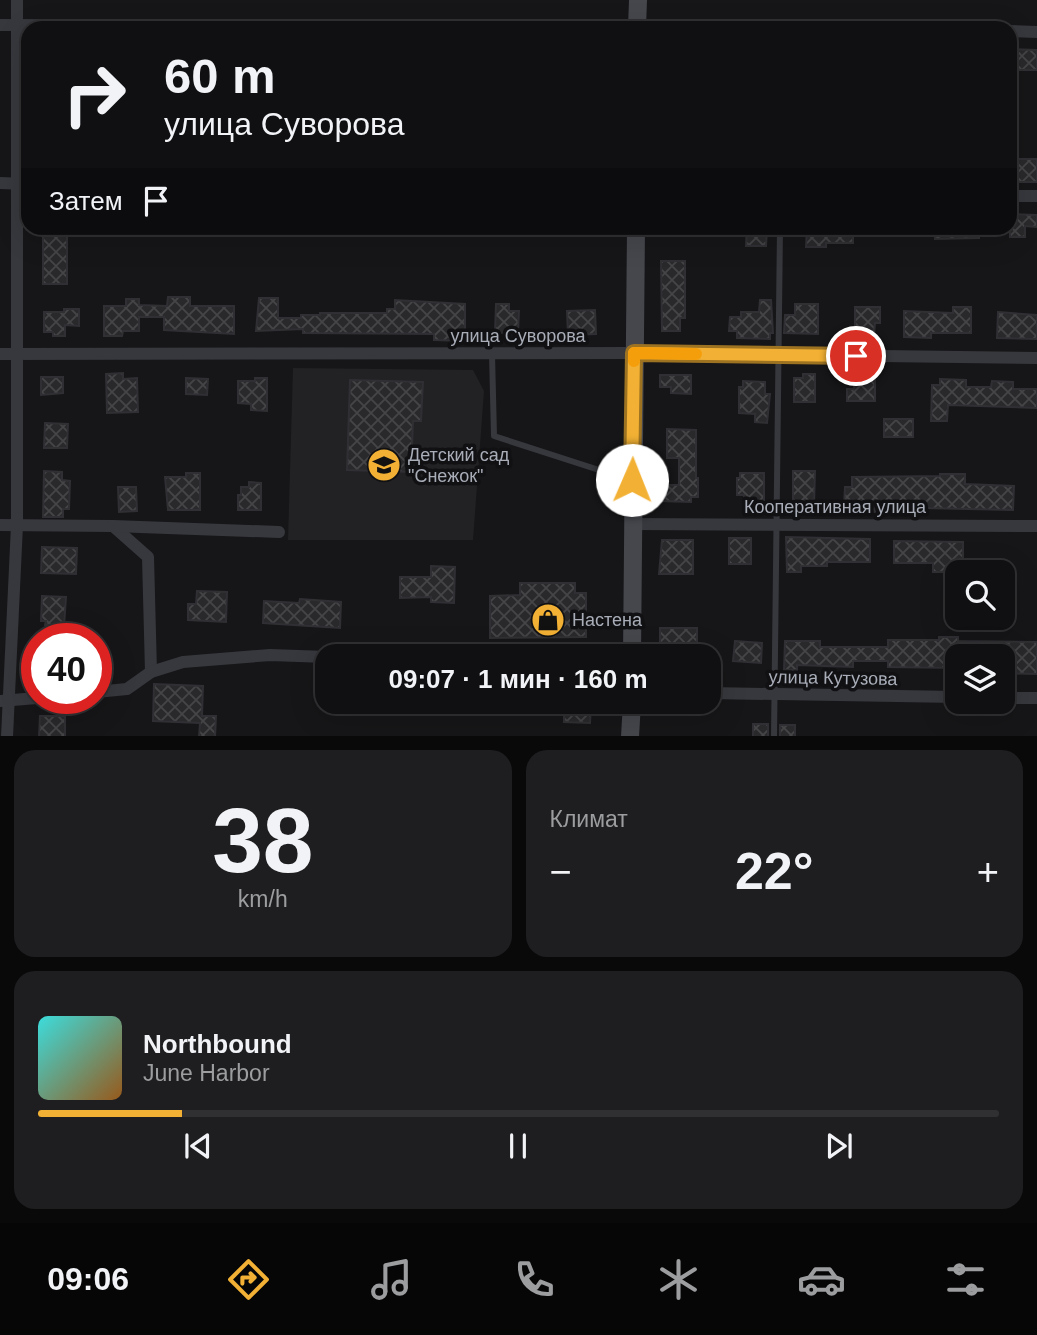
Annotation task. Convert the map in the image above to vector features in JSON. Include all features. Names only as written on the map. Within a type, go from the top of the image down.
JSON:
[{"type":"street","points":[[17,0],[15,25],[21,161]]},
{"type":"street","points":[[637,21],[638,0]]},
{"type":"street","points":[[0,24],[21,25]]},
{"type":"street","points":[[1017,31],[1037,32]]},
{"type":"street","points":[[0,183],[21,184]]},
{"type":"street","points":[[1017,195],[1037,196]]},
{"type":"street","points":[[6,736],[4,701],[17,526],[16,354],[21,212]]},
{"type":"street","points":[[632,644],[636,235]]},
{"type":"street","name":"улица Суворова","points":[[0,354],[634,353],[1037,358]]},
{"type":"street","name":"Кооперативная улица","points":[[632,524],[1037,526]]},
{"type":"street","points":[[0,526],[113,526],[279,532]]},
{"type":"street","points":[[113,526],[148,557],[151,672]]},
{"type":"street","points":[[112,691],[127,690],[151,672],[183,662],[270,655],[315,657]]},
{"type":"street","name":"улица Кутузова","points":[[721,693],[945,697]]},
{"type":"street","points":[[1015,698],[1037,698]]},
{"type":"street","points":[[630,736],[631,714]]},
{"type":"lane","points":[[774,736],[780,235]]},
{"type":"lane","points":[[492,354],[494,436],[632,480]]},
{"type":"shaded area","name":"Детский сад \"Снежок\"","points":[[293,368],[473,370],[484,391],[473,540],[288,540]]},
{"type":"building","points":[[1017,49],[1037,50],[1037,70],[1017,70]]},
{"type":"building","points":[[1017,159],[1037,159],[1037,182],[1017,182]]},
{"type":"building","points":[[1017,214],[1037,215],[1037,227],[1025,226],[1025,237],[1010,237],[1017,235]]},
{"type":"building","points":[[43,235],[67,235],[67,284],[43,284]]},
{"type":"building","points":[[747,235],[767,235],[766,246],[746,246]]},
{"type":"building","points":[[807,235],[853,235],[853,243],[826,243],[826,247],[806,247]]},
{"type":"building","points":[[935,235],[979,235],[979,238],[935,239]]},
{"type":"building","points":[[661,261],[685,261],[685,318],[680,318],[680,331],[662,331]]},
{"type":"building","points":[[168,297],[190,297],[190,306],[234,306],[234,334],[164,330],[164,317],[139,317],[139,331],[123,331],[122,336],[104,336],[104,306],[126,306],[126,299],[139,299],[139,305],[167,306]]},
{"type":"building","points":[[259,298],[278,298],[278,318],[301,318],[301,315],[320,313],[387,313],[387,309],[395,309],[395,300],[465,304],[465,341],[434,340],[434,334],[303,333],[303,329],[256,331]]},
{"type":"building","points":[[760,300],[771,300],[773,333],[770,333],[770,339],[737,338],[737,331],[729,331],[730,317],[741,317],[741,312],[759,312]]},
{"type":"building","points":[[496,304],[509,304],[509,311],[519,311],[518,333],[495,333]]},
{"type":"building","points":[[795,304],[818,304],[818,334],[784,333],[785,315],[795,315]]},
{"type":"building","points":[[855,307],[880,307],[880,323],[875,323],[874,335],[855,335]]},
{"type":"building","points":[[953,307],[971,307],[971,333],[931,333],[931,338],[904,337],[904,311],[953,313]]},
{"type":"building","points":[[64,309],[79,309],[79,326],[65,325],[65,336],[53,336],[53,332],[44,332],[44,312],[64,312]]},
{"type":"building","points":[[595,310],[596,334],[568,335],[567,311]]},
{"type":"building","points":[[998,312],[1037,315],[1037,339],[997,338]]},
{"type":"building","points":[[123,373],[123,379],[137,378],[138,412],[107,413],[106,374]]},
{"type":"building","points":[[803,374],[815,374],[815,402],[794,402],[794,378],[803,378]]},
{"type":"building","points":[[660,375],[691,375],[691,394],[671,393],[671,387],[660,387]]},
{"type":"building","points":[[41,377],[63,377],[63,393],[41,395]]},
{"type":"building","points":[[186,378],[208,379],[207,395],[186,394]]},
{"type":"building","points":[[255,378],[267,378],[267,411],[251,410],[251,404],[238,403],[238,381],[255,381]]},
{"type":"building","points":[[854,379],[875,379],[875,401],[847,401],[847,389],[854,389]]},
{"type":"building","points":[[940,379],[966,380],[966,387],[991,387],[992,381],[1013,382],[1013,389],[1037,389],[1037,408],[948,405],[947,421],[931,421],[932,385],[940,385]]},
{"type":"building","points":[[350,380],[423,382],[421,421],[413,421],[411,472],[347,470]]},
{"type":"building","points":[[743,381],[765,382],[765,394],[770,394],[767,423],[755,422],[755,414],[739,413],[739,387],[743,387]]},
{"type":"building","points":[[884,419],[913,419],[913,437],[884,437]]},
{"type":"building","points":[[45,423],[68,424],[67,448],[44,448]]},
{"type":"building","points":[[667,429],[696,430],[698,497],[691,497],[691,502],[659,501],[659,485],[679,485],[679,458],[667,458]]},
{"type":"building","points":[[44,471],[62,472],[62,480],[70,481],[69,509],[63,509],[63,517],[43,517]]},
{"type":"building","points":[[793,471],[815,471],[814,505],[793,505]]},
{"type":"building","points":[[186,473],[200,473],[200,510],[168,510],[165,477],[186,477]]},
{"type":"building","points":[[740,473],[764,473],[764,504],[744,504],[744,495],[737,495],[737,478],[740,478]]},
{"type":"building","points":[[965,474],[965,484],[1014,486],[1013,510],[875,507],[875,512],[849,511],[849,505],[844,505],[845,487],[852,487],[852,477]]},
{"type":"building","points":[[249,482],[261,483],[261,510],[238,510],[241,487],[249,487]]},
{"type":"building","points":[[118,487],[136,487],[137,511],[119,512]]},
{"type":"building","points":[[786,537],[870,539],[870,562],[827,562],[827,566],[801,566],[801,572],[787,572]]},
{"type":"building","points":[[729,538],[751,538],[751,564],[729,564]]},
{"type":"building","points":[[662,540],[693,540],[693,574],[659,574]]},
{"type":"building","points":[[894,541],[963,542],[963,560],[945,560],[945,572],[933,572],[933,563],[894,563]]},
{"type":"building","points":[[42,547],[77,548],[76,574],[41,573]]},
{"type":"building","points":[[431,566],[455,567],[454,603],[431,602],[431,597],[400,598],[400,577],[431,577]]},
{"type":"building","points":[[520,583],[575,583],[575,593],[586,593],[586,637],[490,638],[490,596],[520,595]]},
{"type":"building","points":[[197,591],[227,592],[226,622],[188,620],[188,604],[196,604]]},
{"type":"building","points":[[42,596],[66,597],[64,623],[41,621]]},
{"type":"building","points":[[300,599],[341,602],[340,628],[263,623],[264,601],[299,603]]},
{"type":"building","points":[[660,628],[697,628],[697,644],[660,644]]},
{"type":"building","points":[[939,637],[958,637],[958,641],[1037,642],[1037,674],[1015,673],[1015,644],[945,644],[945,668],[888,667],[888,661],[853,661],[853,667],[797,665],[797,670],[784,670],[785,641],[820,641],[820,647],[888,647],[888,640],[939,640]]},
{"type":"building","points":[[735,641],[762,643],[761,663],[733,661]]},
{"type":"building","points":[[154,684],[203,686],[202,716],[216,716],[215,736],[199,736],[200,723],[153,721]]},
{"type":"building","points":[[564,714],[591,714],[590,723],[564,722]]},
{"type":"building","points":[[40,716],[65,716],[65,736],[39,736]]},
{"type":"building","points":[[753,724],[768,724],[768,736],[753,736]]},
{"type":"building","points":[[780,725],[795,725],[795,736],[780,736]]},
{"type":"slow traffic","points":[[634,361],[634,353],[696,354]]},
{"type":"place","name":"Детский сад \"Снежок\"","points":[[384,465]]},
{"type":"place","name":"Настена","points":[[548,620]]},
{"type":"route","points":[[632,480],[634,353],[856,356]]}]
